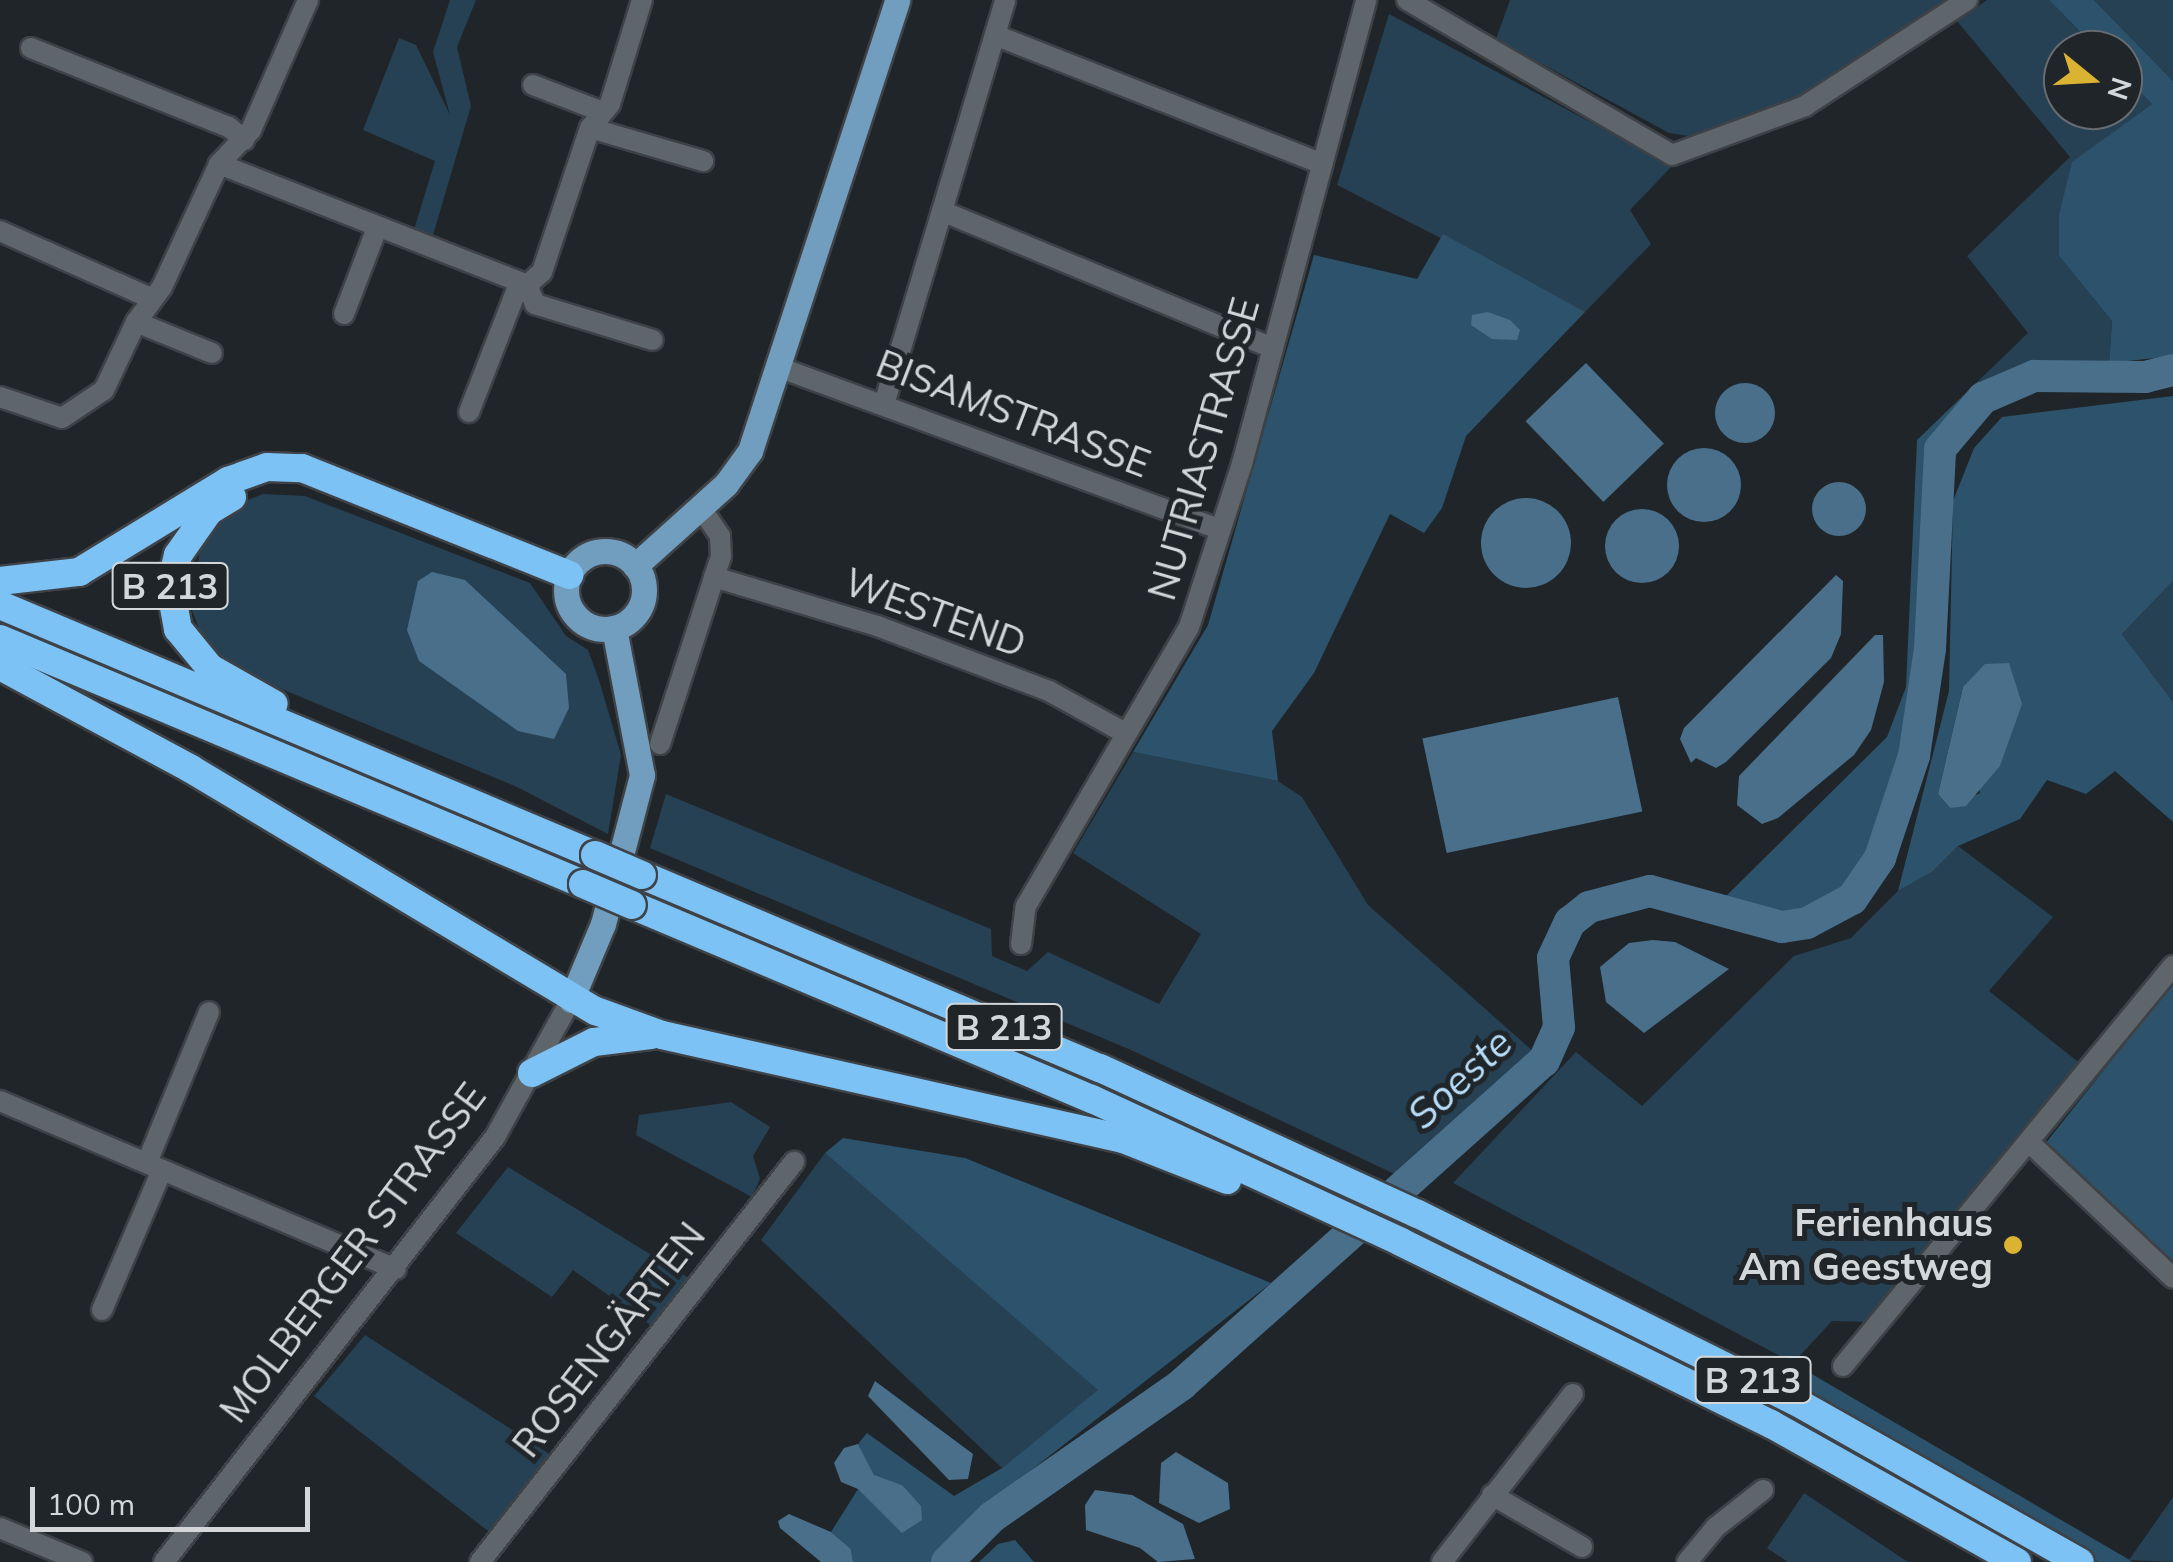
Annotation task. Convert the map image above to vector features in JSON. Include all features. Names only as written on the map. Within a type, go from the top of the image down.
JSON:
[{"type":"highway","name":"B 213","points":[[0,581],[79,572],[228,482],[266,467],[302,468],[392,503]]},
{"type":"highway","name":"B 213","points":[[370,761],[210,668],[178,629],[170,586],[190,532],[249,486],[320,484],[392,503]]},
{"type":"highway","points":[[392,503],[568,574]]},
{"type":"highway","name":"B 213","points":[[0,605],[1100,1068],[1362,1188],[1796,1401],[2080,1562]]},
{"type":"highway","name":"B 213","points":[[0,639],[1092,1099],[1402,1242],[1770,1424],[2017,1562]]},
{"type":"highway","name":"B 213","points":[[0,666],[190,769],[570,1000],[662,1034],[1124,1139],[1314,1214],[1346,1216]]},
{"type":"highway","name":"B 213","points":[[532,1073],[594,1042],[662,1034]]},
{"type":"main road","points":[[635,566],[701,508],[750,451],[781,368],[896,0]]},
{"type":"main road","points":[[594,552],[620,553],[635,566],[644,582],[640,608],[614,628],[596,629],[574,616],[565,591],[568,574],[594,552]]},
{"type":"main road","name":"MOLBERGER STRASSE","points":[[570,1000],[603,924],[642,775],[614,628]]},
{"type":"street","points":[[0,397],[62,418],[84,410],[104,390],[219,164],[244,140],[308,0]]},
{"type":"street","points":[[469,412],[523,285],[542,272],[642,0]]},
{"type":"street","points":[[884,401],[1005,0]]},
{"type":"street","name":"NUTRIASTRASSE","points":[[1020,944],[1026,906],[1190,627],[1366,0]]},
{"type":"street","points":[[1407,0],[1672,155],[1805,106],[1968,0]]},
{"type":"street","points":[[995,35],[1323,164]]},
{"type":"street","points":[[31,48],[228,127],[244,140]]},
{"type":"street","points":[[532,85],[597,120],[703,160]]},
{"type":"street","points":[[219,164],[523,285],[536,304],[653,340]]},
{"type":"street","points":[[942,211],[1270,347]]},
{"type":"street","points":[[344,314],[377,228]]},
{"type":"street","points":[[0,231],[153,299]]},
{"type":"street","points":[[136,322],[212,353]]},
{"type":"street","name":"BISAMSTRASSE","points":[[781,368],[884,401],[1219,529]]},
{"type":"street","points":[[660,744],[714,577],[720,536],[701,508]]},
{"type":"street","name":"WESTEND","points":[[714,577],[877,626],[1049,691],[1126,733]]},
{"type":"street","points":[[1843,1366],[2031,1144],[2173,966]]},
{"type":"street","name":"MOLBERGER STRASSE","points":[[164,1562],[396,1269],[495,1137],[570,1000]]},
{"type":"street","points":[[102,1310],[209,1012]]},
{"type":"street","points":[[0,1100],[396,1269]]},
{"type":"street","points":[[2031,1144],[2173,1278]]},
{"type":"street","name":"ROSENGÄRTEN","points":[[480,1562],[794,1162]]},
{"type":"street","points":[[1442,1562],[1573,1394]]},
{"type":"street","points":[[1687,1562],[1716,1528],[1762,1490]]},
{"type":"street","points":[[1492,1495],[1582,1547]]},
{"type":"street","points":[[0,1528],[82,1562]]},
{"type":"shaded area","points":[[450,0],[476,0],[457,47],[471,106],[431,242],[413,233],[435,161],[363,130],[399,38],[416,45],[450,115],[433,52]]},
{"type":"shaded area","points":[[1510,0],[1949,0],[1799,99],[1689,136],[1669,133],[1496,39]]},
{"type":"shaded area","points":[[1987,0],[2049,0],[2078,30],[2043,30],[2043,125],[1957,21]]},
{"type":"shaded area","points":[[2049,0],[2094,0],[2123,30],[2078,30]]},
{"type":"shaded area","points":[[2094,0],[2173,0],[2173,81],[2143,50],[2143,30],[2123,30]]},
{"type":"shaded area","points":[[1389,14],[1672,166],[1630,210],[1651,244],[1585,312],[1337,185]]},
{"type":"shaded area","points":[[2143,50],[2173,81],[2173,356],[2109,363],[2112,321],[2059,256],[2059,215],[2072,162],[2116,130],[2143,130],[2143,111],[2152,104],[2143,95]]},
{"type":"shaded area","points":[[2143,95],[2152,104],[2143,111]]},
{"type":"shaded area","points":[[2048,130],[2117,130],[2073,162],[2059,256],[2112,321],[2109,363],[2032,370],[1975,392],[1971,388],[2028,333],[1967,256],[2070,157]]},
{"type":"shaded area","points":[[1443,234],[1585,312],[1466,436],[1442,508],[1424,533],[1390,514],[1314,673],[1272,731],[1278,781],[1133,752],[1208,625],[1314,255],[1417,279]]},
{"type":"shaded area","points":[[1488,312],[1510,320],[1520,330],[1517,340],[1492,339],[1471,325],[1472,315]]},
{"type":"shaded area","points":[[1586,363],[1664,444],[1603,502],[1526,421]]},
{"type":"shaded area","points":[[1745,383],[1766,392],[1775,413],[1766,434],[1745,443],[1724,434],[1715,413],[1724,392]]},
{"type":"shaded area","points":[[1971,388],[1975,392],[1932,455],[1918,694],[1904,769],[1864,872],[1828,900],[1776,915],[1722,900],[1887,737],[1906,687],[1917,440]]},
{"type":"shaded area","points":[[2173,396],[2173,581],[2122,634],[2173,702],[2173,822],[2115,771],[2086,794],[2047,780],[2020,819],[1958,846],[1932,872],[1898,891],[1949,691],[1953,501],[1974,448],[2002,417]],"holes":[[[1963,687],[1980,793],[1950,808],[1938,794]]]},
{"type":"shaded area","points":[[1704,448],[1730,459],[1741,485],[1730,511],[1704,522],[1678,511],[1667,485],[1678,459]]},
{"type":"shaded area","points":[[1839,482],[1858,490],[1866,509],[1858,528],[1839,536],[1820,528],[1812,509],[1820,490]]},
{"type":"shaded area","points":[[263,494],[305,496],[530,583],[566,636],[588,650],[599,680],[621,755],[608,834],[517,787],[231,668],[207,649],[191,608],[203,530],[230,507]]},
{"type":"shaded area","points":[[1526,498],[1543,501],[1558,511],[1568,526],[1568,560],[1558,575],[1543,585],[1526,588],[1509,585],[1494,575],[1484,560],[1481,543],[1484,526],[1494,511],[1509,501]]},
{"type":"shaded area","points":[[1642,509],[1668,520],[1679,546],[1668,572],[1642,583],[1616,572],[1605,546],[1616,520]]},
{"type":"shaded area","points":[[432,572],[465,580],[566,674],[569,708],[554,739],[518,731],[419,661],[407,630],[418,581]]},
{"type":"shaded area","points":[[1836,575],[1843,581],[1841,634],[1831,658],[1726,762],[1716,768],[1696,758],[1691,763],[1680,739],[1684,728]]},
{"type":"shaded area","points":[[2173,581],[2173,702],[2122,634]]},
{"type":"shaded area","points":[[1875,635],[1883,635],[1884,682],[1871,730],[1854,755],[1778,818],[1762,824],[1737,805],[1739,776]]},
{"type":"shaded area","points":[[2009,663],[2022,704],[2000,766],[1966,806],[1950,808],[1938,794],[1963,687],[1985,664]]},
{"type":"shaded area","points":[[1618,697],[1642,811],[1447,853],[1422,739]]},
{"type":"shaded area","points":[[1133,752],[1278,781],[1302,797],[1368,905],[1535,1053],[1401,1177],[1131,1050],[650,848],[666,794],[991,929],[992,956],[1027,971],[1048,952],[1159,1004],[1201,934],[1073,853]]},
{"type":"shaded area","points":[[1958,846],[2053,917],[1989,991],[2082,1065],[1870,1322],[1832,1321],[1793,1363],[1453,1183],[1576,1052],[1642,1106],[1794,956],[1851,938],[1898,891],[1932,872]]},
{"type":"shaded area","points":[[1675,942],[1729,969],[1644,1033],[1606,1002],[1600,967],[1629,943]]},
{"type":"shaded area","points":[[2173,983],[2173,1268],[2045,1144]]},
{"type":"shaded area","points":[[731,1102],[770,1127],[753,1156],[760,1179],[752,1197],[636,1135],[639,1115]]},
{"type":"shaded area","points":[[843,1138],[965,1158],[1271,1283],[1016,1482],[941,1562],[853,1562],[851,1549],[831,1532],[858,1489],[902,1485],[874,1476],[858,1444],[867,1433],[954,1496],[1002,1468],[1098,1390],[825,1153]]},
{"type":"shaded area","points":[[825,1153],[1099,1390],[1002,1468],[761,1240]]},
{"type":"shaded area","points":[[508,1167],[689,1278],[653,1327],[573,1270],[552,1297],[456,1233]]},
{"type":"shaded area","points":[[365,1335],[551,1455],[488,1531],[314,1396]]},
{"type":"shaded area","points":[[1793,1363],[2133,1562],[2098,1562],[1786,1381]]},
{"type":"shaded area","points":[[875,1381],[973,1454],[968,1479],[949,1480],[868,1396]]},
{"type":"shaded area","points":[[858,1444],[874,1475],[902,1485],[921,1506],[922,1520],[902,1533],[858,1489],[841,1482],[834,1463],[844,1448]]},
{"type":"shaded area","points":[[1176,1452],[1228,1483],[1230,1509],[1199,1523],[1159,1503],[1161,1463]]},
{"type":"shaded area","points":[[1095,1490],[1132,1495],[1183,1524],[1195,1559],[1158,1562],[1140,1548],[1086,1530],[1085,1505]]},
{"type":"shaded area","points":[[1804,1493],[1908,1562],[1788,1562],[1767,1548]]},
{"type":"shaded area","points":[[2173,1497],[2173,1562],[2129,1560]]},
{"type":"shaded area","points":[[789,1514],[831,1532],[851,1549],[853,1562],[821,1562],[780,1528],[778,1521]]},
{"type":"shaded area","points":[[1015,1540],[1034,1562],[979,1562],[998,1544]]},
{"type":"waterway","name":"Soeste","points":[[947,1562],[992,1517],[1181,1385],[1544,1061],[1559,1027],[1553,958],[1570,922],[1589,907],[1650,891],[1782,927],[1807,923],[1852,899],[1880,858],[1914,756],[1930,649],[1940,449],[1983,398],[2034,376],[2145,377],[2173,370]]},
{"type":"place","name":"Ferienhaus Am Geestweg","points":[[2013,1245]]}]
